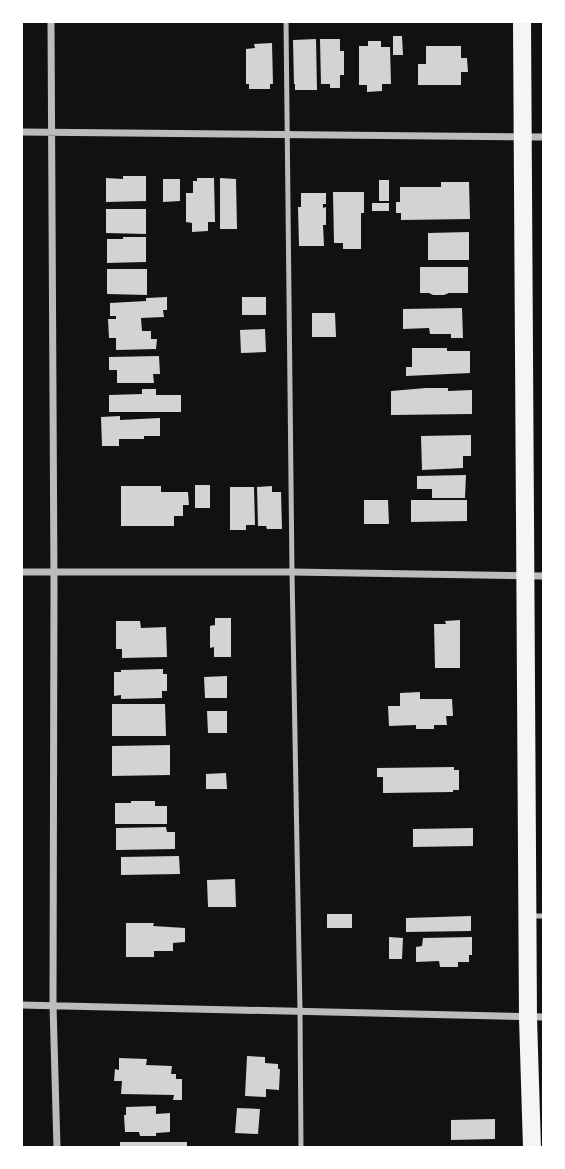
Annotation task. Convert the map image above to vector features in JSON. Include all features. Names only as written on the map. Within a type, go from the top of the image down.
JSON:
[{"type":"main road","points":[[522,21],[535,576],[536,1018],[531,1148]]},
{"type":"street","points":[[51,21],[53,1005],[57,1148]]},
{"type":"street","points":[[21,132],[544,137]]},
{"type":"street","points":[[21,572],[292,572],[535,576]]},
{"type":"street","points":[[21,1005],[536,1018]]},
{"type":"lane","points":[[286,21],[301,1148]]},
{"type":"building","points":[[393,36],[402,36],[403,55],[393,55]]},
{"type":"building","points":[[316,39],[317,90],[295,90],[293,40]]},
{"type":"building","points":[[320,39],[340,39],[340,51],[344,51],[344,75],[340,75],[340,88],[321,84]]},
{"type":"building","points":[[368,41],[381,41],[381,47],[390,47],[391,84],[382,84],[382,91],[367,92],[367,85],[359,85],[359,46],[368,46]]},
{"type":"building","points":[[272,43],[273,84],[270,84],[270,89],[249,89],[249,84],[246,84],[246,49],[255,48],[254,44]]},
{"type":"building","points":[[426,46],[461,46],[461,58],[467,58],[468,72],[461,72],[461,85],[418,85],[418,64],[426,64]]},
{"type":"building","points":[[123,176],[146,176],[146,201],[106,202],[106,178],[123,179]]},
{"type":"building","points":[[197,178],[214,178],[215,222],[208,222],[208,231],[192,232],[192,223],[186,222],[186,193],[193,193],[193,181],[197,181]]},
{"type":"building","points":[[220,178],[236,179],[237,229],[220,229]]},
{"type":"building","points":[[163,179],[180,179],[180,201],[163,202]]},
{"type":"building","points":[[379,180],[389,180],[389,201],[379,201]]},
{"type":"building","points":[[441,182],[469,182],[470,219],[401,220],[401,213],[396,213],[396,202],[400,202],[400,187],[441,187]]},
{"type":"building","points":[[333,192],[364,192],[361,249],[343,249],[343,243],[334,243]]},
{"type":"building","points":[[301,193],[326,193],[326,204],[323,204],[323,208],[326,207],[324,246],[299,246],[298,207],[301,207]]},
{"type":"building","points":[[372,203],[389,203],[389,211],[372,211]]},
{"type":"building","points":[[106,209],[146,209],[146,234],[106,233]]},
{"type":"building","points":[[469,232],[469,260],[428,260],[428,233]]},
{"type":"building","points":[[146,237],[146,262],[107,263],[107,239]]},
{"type":"building","points":[[420,267],[468,267],[468,293],[420,293]]},
{"type":"building","points":[[107,269],[147,269],[147,295],[107,294]]},
{"type":"building","points":[[167,297],[164,317],[141,318],[142,331],[151,331],[151,339],[157,339],[156,349],[116,350],[116,338],[109,338],[108,319],[116,319],[116,316],[110,316],[110,303]]},
{"type":"building","points":[[242,297],[266,297],[266,315],[242,315]]},
{"type":"building","points":[[462,308],[463,338],[451,338],[451,334],[430,334],[429,328],[403,329],[403,309]]},
{"type":"building","points":[[312,313],[335,313],[336,337],[312,337]]},
{"type":"building","points":[[265,329],[266,352],[241,353],[240,330]]},
{"type":"building","points":[[412,348],[470,351],[470,373],[406,376],[406,367],[412,367]]},
{"type":"building","points":[[159,356],[160,374],[153,374],[154,383],[117,383],[117,370],[109,370],[109,357]]},
{"type":"building","points":[[426,388],[472,390],[472,414],[391,415],[391,391]]},
{"type":"building","points":[[142,389],[156,389],[156,395],[181,395],[181,412],[109,412],[109,395],[142,394]]},
{"type":"building","points":[[120,416],[120,420],[160,418],[160,436],[119,439],[119,446],[102,446],[101,417]]},
{"type":"building","points":[[471,435],[471,456],[463,456],[463,468],[422,470],[421,436]]},
{"type":"building","points":[[466,475],[465,498],[432,498],[432,489],[417,489],[417,476]]},
{"type":"building","points":[[195,485],[210,485],[210,508],[195,508]]},
{"type":"building","points":[[121,486],[161,486],[161,492],[188,492],[189,505],[183,505],[183,516],[174,516],[174,526],[121,526]]},
{"type":"building","points":[[272,486],[272,492],[281,492],[282,529],[258,526],[257,487]]},
{"type":"building","points":[[230,487],[254,487],[255,525],[246,525],[246,530],[230,530]]},
{"type":"building","points":[[364,500],[388,500],[389,524],[364,524]]},
{"type":"building","points":[[411,500],[467,500],[467,521],[411,522]]},
{"type":"building","points":[[215,618],[231,618],[231,657],[214,657],[214,647],[210,648],[210,626],[215,625]]},
{"type":"building","points":[[460,620],[460,668],[435,668],[434,624]]},
{"type":"building","points":[[116,621],[140,621],[141,628],[166,627],[167,657],[122,658],[122,649],[116,649]]},
{"type":"building","points":[[163,669],[163,674],[167,674],[167,691],[162,691],[162,698],[121,699],[121,695],[114,696],[114,672]]},
{"type":"building","points":[[227,676],[227,698],[205,698],[204,677]]},
{"type":"building","points":[[420,692],[420,699],[452,699],[453,716],[446,716],[447,725],[434,725],[434,729],[416,729],[416,725],[389,726],[388,706],[400,706],[400,693]]},
{"type":"building","points":[[112,704],[165,704],[166,736],[112,736]]},
{"type":"building","points":[[207,711],[227,711],[227,733],[208,733]]},
{"type":"building","points":[[170,745],[170,775],[112,776],[112,746]]},
{"type":"building","points":[[454,767],[454,770],[459,770],[459,790],[453,792],[383,793],[383,777],[377,777],[377,768]]},
{"type":"building","points":[[226,773],[227,789],[206,789],[206,774]]},
{"type":"building","points":[[155,801],[155,806],[167,806],[167,824],[115,824],[115,803]]},
{"type":"building","points":[[166,827],[167,832],[175,832],[175,849],[116,850],[116,828]]},
{"type":"building","points":[[473,828],[473,846],[413,847],[413,829]]},
{"type":"building","points":[[179,856],[180,874],[121,875],[121,857]]},
{"type":"building","points":[[235,879],[236,907],[208,907],[207,880]]},
{"type":"building","points":[[327,914],[352,914],[352,928],[327,928]]},
{"type":"building","points":[[471,916],[471,931],[406,932],[406,918]]},
{"type":"building","points":[[126,923],[154,923],[153,926],[185,928],[185,942],[173,943],[173,951],[154,951],[154,957],[126,957]]},
{"type":"building","points":[[389,937],[403,938],[402,959],[389,959]]},
{"type":"building","points":[[472,937],[472,955],[469,955],[469,962],[458,962],[458,967],[440,967],[439,961],[416,962],[416,947],[422,946],[423,938]]},
{"type":"building","points":[[247,1056],[265,1057],[265,1063],[278,1064],[279,1090],[266,1089],[266,1097],[245,1096]]},
{"type":"building","points":[[119,1058],[147,1059],[146,1065],[172,1066],[171,1074],[176,1074],[176,1079],[182,1079],[182,1100],[173,1100],[174,1095],[121,1094],[122,1081],[114,1081],[115,1069],[119,1070]]},
{"type":"building","points":[[156,1106],[156,1114],[170,1113],[170,1132],[156,1133],[156,1136],[140,1136],[139,1132],[125,1132],[126,1107]]},
{"type":"building","points":[[237,1108],[260,1109],[258,1134],[235,1133]]},
{"type":"building","points":[[495,1119],[495,1139],[451,1140],[451,1120]]},
{"type":"building","points":[[120,1142],[187,1142],[187,1148],[120,1148]]}]
